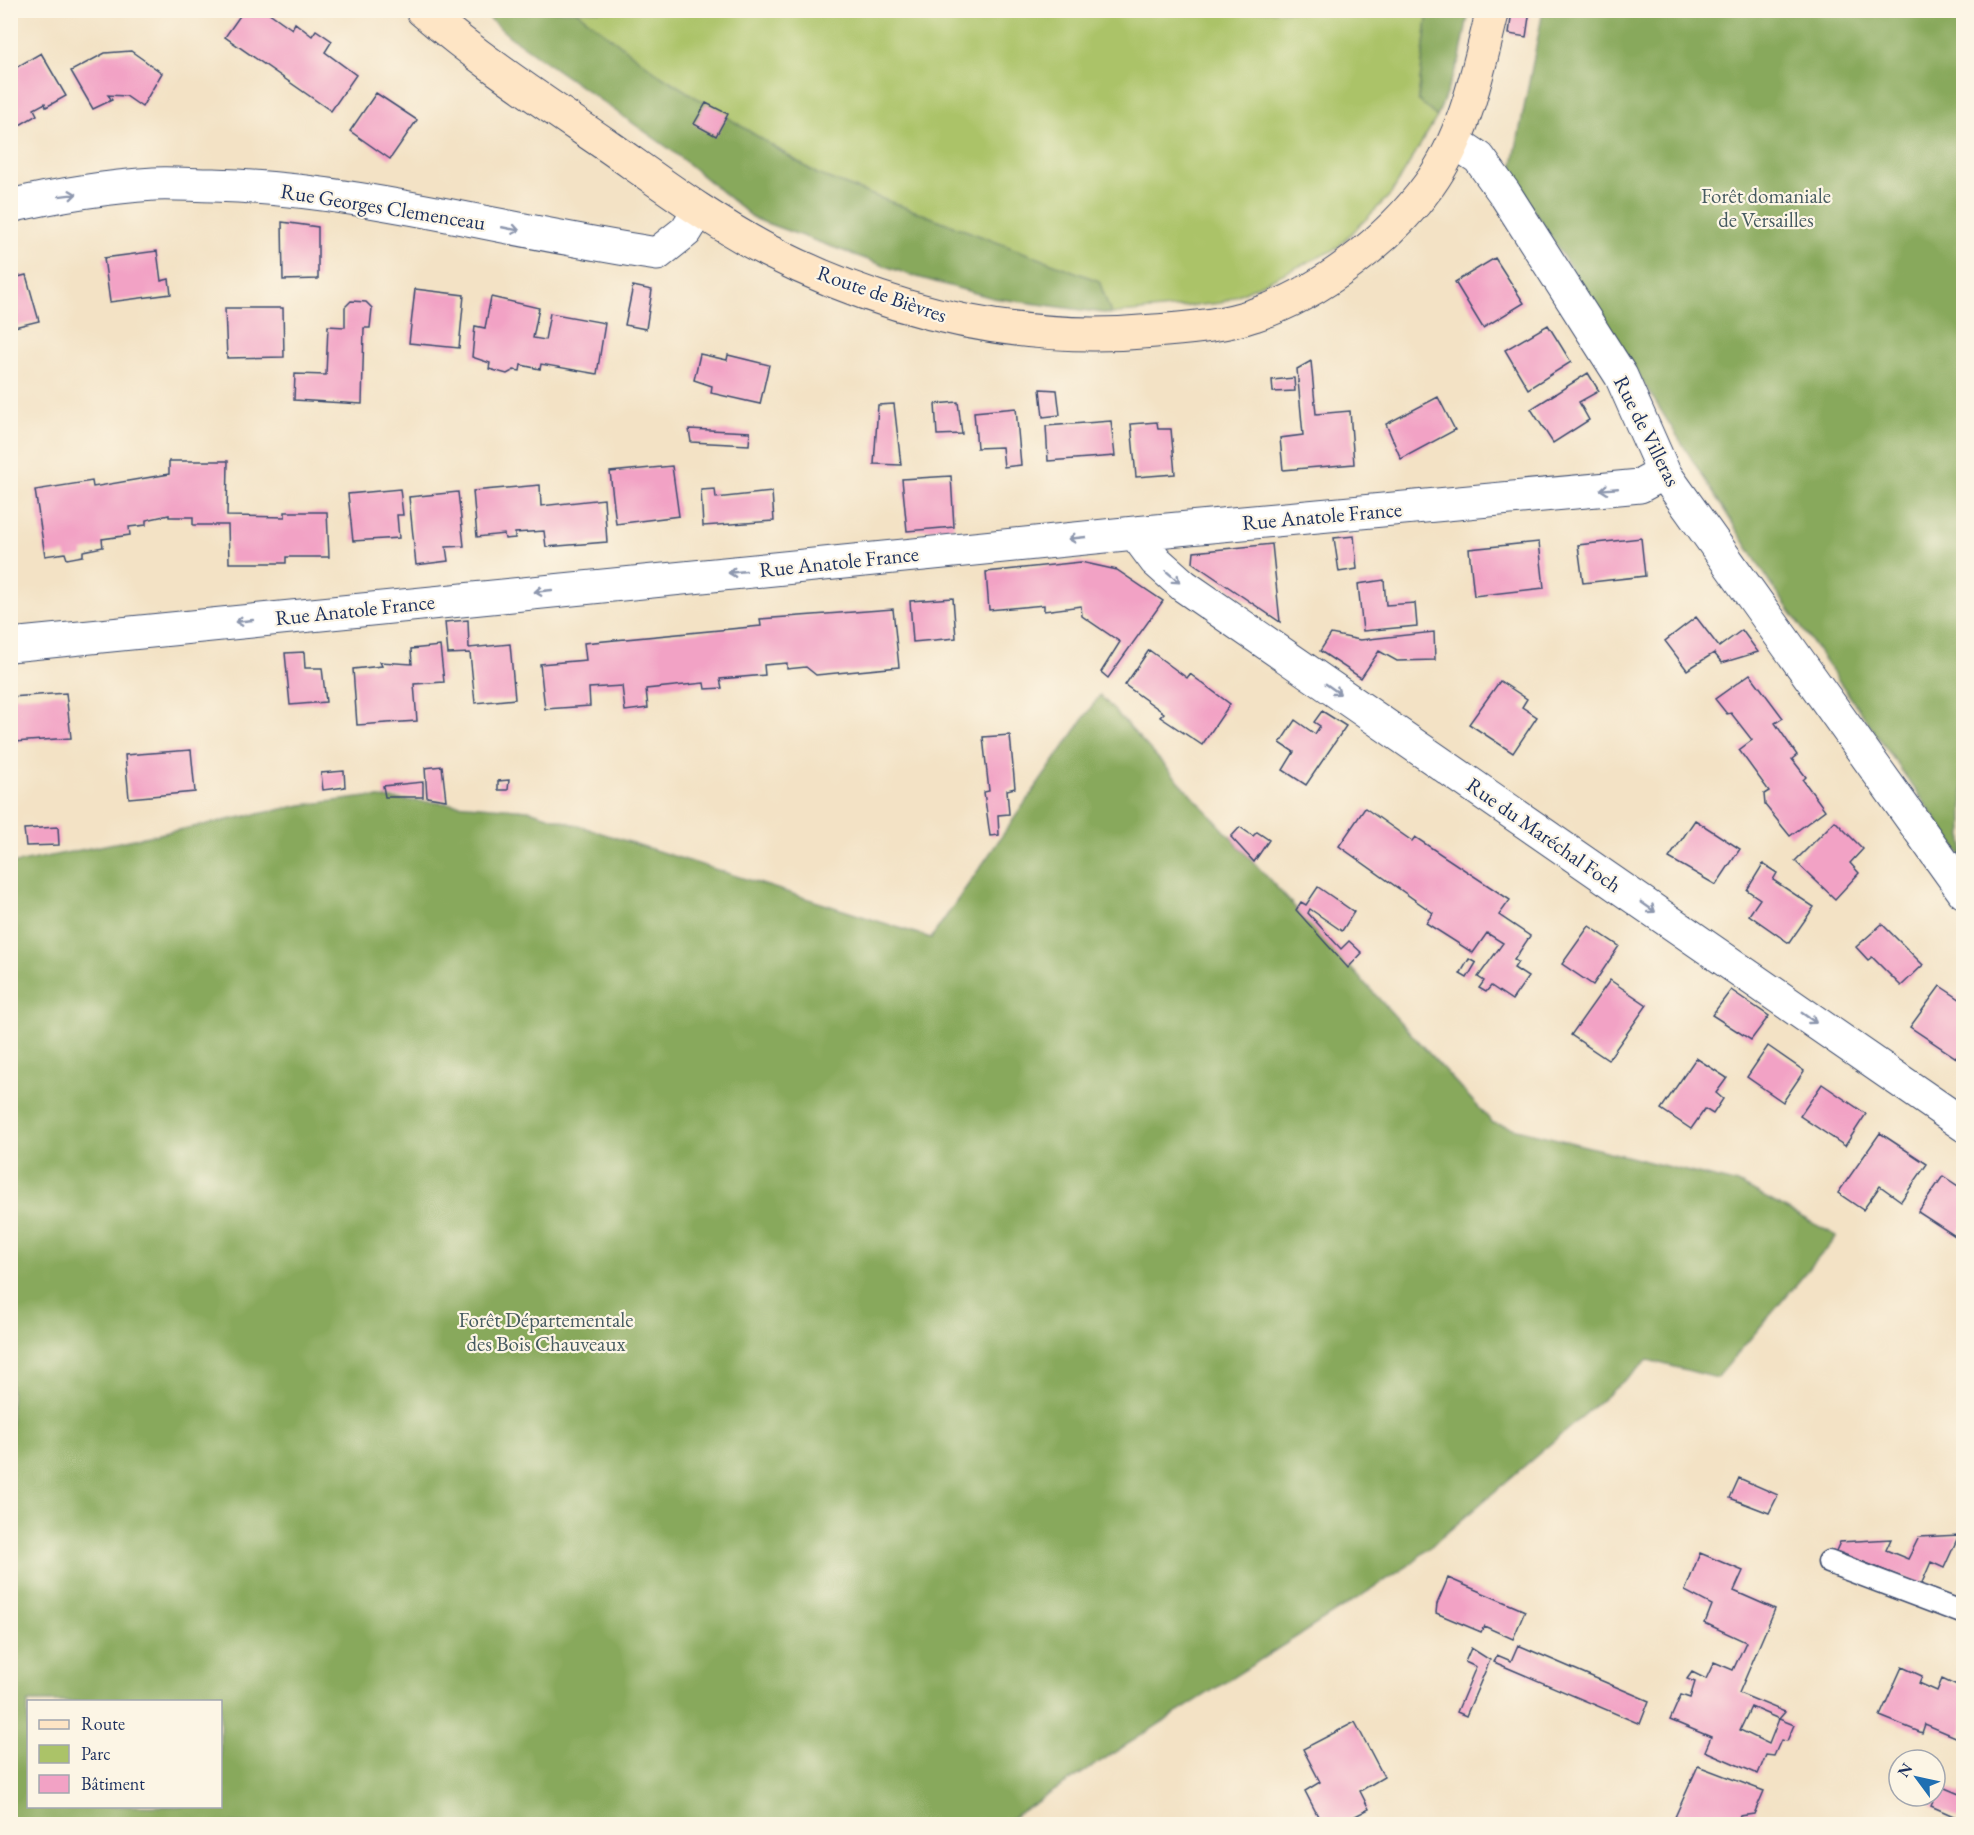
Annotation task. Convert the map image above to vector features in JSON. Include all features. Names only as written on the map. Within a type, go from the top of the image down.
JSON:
[{"type":"street","name":"Route de Bièvres","points":[[422,10],[452,36],[522,87],[699,210],[767,250],[845,286],[928,315],[1023,332],[1116,335],[1201,327],[1255,315],[1310,290],[1376,243],[1429,186],[1455,142]]},
{"type":"street","points":[[1455,142],[1473,89],[1493,10]]},
{"type":"street","name":"Rue de Villeras","points":[[1455,142],[1479,158],[1505,194],[1621,376],[1664,473],[1964,892]]},
{"type":"street","name":"Rue Georges Clemenceau","points":[[10,206],[45,198],[155,184],[251,186],[347,196],[580,242],[657,254],[686,231],[699,210]]},
{"type":"street","name":"Rue Anatole France","points":[[10,645],[1135,533],[1640,486],[1664,473]]},
{"type":"street","name":"Rue du Maréchal Foch","points":[[1135,533],[1156,561],[1184,586],[1964,1125]]},
{"type":"lane","points":[[1829,1562],[1964,1613]]},
{"type":"green space","points":[[481,11],[576,11],[657,73],[817,174],[1099,281],[1111,314],[993,298],[910,275],[755,219],[671,150],[509,36]]},
{"type":"green space","points":[[576,11],[1428,11],[1418,100],[1437,117],[1391,194],[1336,249],[1221,303],[1111,314],[1099,281],[817,174],[657,73]]},
{"type":"green space","points":[[1428,11],[1469,11],[1460,58],[1437,117],[1418,100]]},
{"type":"green space","name":"Forêt domaniale de Versailles","points":[[1543,11],[1963,11],[1963,858],[1771,584],[1511,174]]},
{"type":"green space","name":"Forêt Départementale des Bois Chauveaux","points":[[1100,695],[1493,1123],[1742,1185],[1837,1236],[1717,1378],[1648,1360],[1408,1566],[1002,1824],[11,1824],[11,864],[302,805],[367,797],[529,810],[931,938]]},
{"type":"building","points":[[244,10],[265,10],[292,29],[295,23],[312,36],[316,30],[332,41],[325,52],[356,75],[331,111],[225,37]]},
{"type":"building","points":[[1512,10],[1530,10],[1526,37],[1509,34]]},
{"type":"building","points":[[131,51],[162,73],[142,107],[126,96],[108,95],[112,100],[93,109],[71,71],[105,53]]},
{"type":"building","points":[[41,53],[66,96],[46,107],[45,103],[34,109],[37,115],[13,129],[10,125],[10,71]]},
{"type":"building","points":[[376,93],[417,120],[390,159],[350,131]]},
{"type":"building","points":[[706,103],[728,114],[716,136],[694,124]]},
{"type":"building","points":[[282,222],[318,227],[318,279],[283,280]]},
{"type":"building","points":[[157,251],[161,281],[169,279],[171,294],[110,302],[104,258]]},
{"type":"building","points":[[1495,258],[1524,303],[1483,328],[1455,282]]},
{"type":"building","points":[[26,275],[39,321],[10,328],[10,279]]},
{"type":"building","points":[[633,286],[652,290],[646,329],[625,325]]},
{"type":"building","points":[[415,289],[464,295],[459,348],[409,343]]},
{"type":"building","points":[[491,297],[539,308],[533,338],[545,340],[550,313],[605,323],[597,374],[541,364],[540,369],[521,365],[520,371],[514,370],[507,374],[489,369],[490,363],[472,357],[475,326],[485,328]]},
{"type":"building","points":[[351,301],[366,302],[372,308],[370,328],[364,328],[362,404],[294,400],[295,374],[326,375],[328,326],[345,327],[345,307]]},
{"type":"building","points":[[225,308],[283,308],[284,357],[227,358]]},
{"type":"building","points":[[1548,325],[1571,362],[1528,389],[1505,350]]},
{"type":"building","points":[[700,354],[727,360],[728,355],[769,365],[760,404],[711,393],[712,386],[694,380]]},
{"type":"building","points":[[1311,361],[1316,414],[1350,411],[1354,464],[1283,470],[1280,438],[1303,435],[1297,369]]},
{"type":"building","points":[[1588,373],[1599,391],[1579,402],[1589,420],[1553,443],[1531,409]]},
{"type":"building","points":[[1294,378],[1295,391],[1273,392],[1272,380]]},
{"type":"building","points":[[1040,389],[1057,390],[1060,415],[1043,417]]},
{"type":"building","points":[[1438,397],[1455,430],[1401,459],[1386,424]]},
{"type":"building","points":[[958,402],[962,434],[937,435],[935,404]]},
{"type":"building","points":[[894,404],[901,465],[874,464],[878,405]]},
{"type":"building","points":[[1016,408],[1021,465],[1004,467],[1002,447],[977,448],[974,412]]},
{"type":"building","points":[[1111,421],[1115,456],[1048,461],[1046,426]]},
{"type":"building","points":[[1157,422],[1158,429],[1171,429],[1175,474],[1136,477],[1131,424]]},
{"type":"building","points":[[689,429],[750,432],[749,445],[691,442]]},
{"type":"building","points":[[169,461],[228,461],[227,516],[285,517],[285,512],[327,512],[329,557],[286,557],[286,563],[229,563],[228,525],[193,525],[193,517],[169,517],[169,515],[146,520],[146,525],[129,527],[130,535],[102,539],[103,547],[83,551],[83,556],[67,559],[65,553],[45,556],[35,490],[92,481],[93,487],[169,474]]},
{"type":"building","points":[[672,466],[679,516],[616,524],[610,472]]},
{"type":"building","points":[[951,476],[954,527],[907,531],[902,479]]},
{"type":"building","points":[[540,485],[541,506],[604,499],[607,542],[546,547],[544,531],[515,533],[515,538],[505,539],[504,534],[477,537],[473,491]]},
{"type":"building","points":[[400,489],[403,515],[397,515],[399,538],[353,541],[348,494]]},
{"type":"building","points":[[715,489],[716,498],[772,492],[774,521],[703,526],[701,490]]},
{"type":"building","points":[[458,492],[464,546],[446,547],[448,561],[416,565],[409,497]]},
{"type":"building","points":[[1354,536],[1357,569],[1339,572],[1334,538]]},
{"type":"building","points":[[1641,538],[1645,576],[1583,583],[1578,545]]},
{"type":"building","points":[[1539,542],[1544,588],[1474,596],[1469,549]]},
{"type":"building","points":[[1272,544],[1280,622],[1193,563],[1194,552]]},
{"type":"building","points":[[1081,562],[1117,570],[1163,601],[1108,678],[1101,672],[1120,642],[1082,616],[1081,606],[1044,611],[1044,605],[989,610],[986,572]]},
{"type":"building","points":[[1384,580],[1386,605],[1415,603],[1417,626],[1363,631],[1358,584]]},
{"type":"building","points":[[953,598],[956,638],[913,642],[910,601]]},
{"type":"building","points":[[893,609],[899,667],[816,675],[806,667],[787,669],[787,663],[764,665],[765,675],[720,679],[722,688],[705,689],[704,683],[646,689],[648,708],[625,711],[622,686],[589,688],[590,706],[545,709],[540,664],[586,660],[584,643],[761,626],[760,619]]},
{"type":"building","points":[[1696,617],[1719,647],[1742,630],[1758,652],[1722,663],[1714,653],[1687,670],[1665,641]]},
{"type":"building","points":[[468,620],[469,648],[510,644],[515,699],[475,703],[470,653],[448,654],[445,622]]},
{"type":"building","points":[[1434,632],[1435,660],[1397,661],[1379,651],[1361,678],[1320,651],[1331,634],[1360,640]]},
{"type":"building","points":[[440,646],[444,682],[414,684],[417,721],[357,725],[353,669],[382,666],[380,662],[412,664],[411,649]]},
{"type":"building","points":[[1149,650],[1187,678],[1190,674],[1230,704],[1202,745],[1160,717],[1164,713],[1125,685]]},
{"type":"building","points":[[304,652],[305,668],[322,668],[326,702],[290,705],[285,653]]},
{"type":"building","points":[[1750,674],[1783,718],[1775,723],[1797,755],[1792,759],[1806,777],[1803,780],[1825,810],[1790,836],[1765,805],[1764,794],[1769,791],[1739,750],[1752,740],[1731,713],[1727,714],[1715,699]]},
{"type":"building","points":[[1500,681],[1527,699],[1522,707],[1537,717],[1513,753],[1469,724]]},
{"type":"building","points":[[66,693],[71,738],[14,742],[11,697]]},
{"type":"building","points":[[1322,711],[1346,726],[1306,785],[1283,770],[1294,752],[1280,743],[1295,720],[1315,734],[1320,726],[1314,722]]},
{"type":"building","points":[[1010,735],[1015,788],[1007,790],[1009,814],[998,815],[999,835],[990,836],[984,792],[989,791],[983,737]]},
{"type":"building","points":[[191,750],[195,792],[129,798],[125,755]]},
{"type":"building","points":[[442,766],[446,800],[427,797],[425,768]]},
{"type":"building","points":[[344,771],[345,787],[323,790],[321,773]]},
{"type":"building","points":[[509,780],[508,790],[498,790],[498,781]]},
{"type":"building","points":[[423,782],[423,797],[385,797],[383,786]]},
{"type":"building","points":[[1365,808],[1412,841],[1415,837],[1510,900],[1499,915],[1530,936],[1514,960],[1518,962],[1514,968],[1528,977],[1512,1000],[1491,986],[1486,992],[1479,988],[1484,981],[1478,977],[1503,943],[1487,933],[1473,953],[1426,923],[1433,913],[1339,846]]},
{"type":"building","points":[[1695,820],[1740,849],[1716,885],[1669,858]]},
{"type":"building","points":[[1835,821],[1863,849],[1850,863],[1859,873],[1835,899],[1795,861]]},
{"type":"building","points":[[58,827],[59,845],[26,846],[24,829]]},
{"type":"building","points":[[1240,827],[1253,836],[1257,832],[1269,840],[1254,862],[1231,837]]},
{"type":"building","points":[[1763,864],[1777,873],[1773,880],[1814,907],[1789,943],[1749,915],[1760,899],[1747,890]]},
{"type":"building","points":[[1318,887],[1354,912],[1342,931],[1310,909],[1308,913],[1341,949],[1349,941],[1362,953],[1348,968],[1296,910],[1301,902],[1306,905]]},
{"type":"building","points":[[1882,924],[1923,965],[1901,986],[1872,957],[1868,960],[1856,947]]},
{"type":"building","points":[[1589,926],[1619,946],[1593,985],[1562,964]]},
{"type":"building","points":[[1469,959],[1476,963],[1467,978],[1460,974]]},
{"type":"building","points":[[1610,980],[1647,1005],[1608,1060],[1571,1035]]},
{"type":"building","points":[[1940,986],[1964,1002],[1964,1063],[1910,1027]]},
{"type":"building","points":[[1731,990],[1769,1016],[1751,1040],[1712,1015]]},
{"type":"building","points":[[1768,1046],[1804,1071],[1783,1102],[1747,1077]]},
{"type":"building","points":[[1696,1058],[1727,1078],[1716,1093],[1723,1099],[1713,1114],[1705,1109],[1691,1129],[1661,1109]]},
{"type":"building","points":[[1822,1084],[1866,1114],[1845,1146],[1800,1116]]},
{"type":"building","points":[[1880,1133],[1927,1164],[1901,1201],[1880,1186],[1863,1210],[1838,1193]]},
{"type":"building","points":[[1943,1176],[1964,1190],[1964,1224],[1955,1236],[1918,1212]]},
{"type":"building","points":[[1739,1478],[1778,1495],[1769,1513],[1730,1498]]},
{"type":"building","points":[[1959,1535],[1944,1568],[1931,1562],[1921,1585],[1836,1551],[1840,1542],[1891,1539],[1886,1550],[1908,1559],[1919,1537]]},
{"type":"building","points":[[1700,1553],[1743,1571],[1734,1591],[1775,1609],[1739,1693],[1785,1712],[1779,1719],[1794,1725],[1787,1741],[1781,1740],[1774,1756],[1766,1755],[1758,1774],[1705,1751],[1711,1737],[1670,1720],[1681,1695],[1690,1698],[1695,1682],[1687,1679],[1692,1672],[1706,1679],[1714,1662],[1733,1670],[1746,1642],[1705,1623],[1712,1605],[1685,1591]],"holes":[[[1751,1707],[1779,1719],[1769,1744],[1740,1730]]]},
{"type":"building","points":[[1448,1578],[1525,1611],[1513,1639],[1484,1626],[1481,1632],[1436,1613],[1437,1604]]},
{"type":"building","points":[[1518,1645],[1649,1701],[1640,1724],[1494,1662],[1497,1655],[1511,1661]]},
{"type":"building","points":[[1471,1648],[1490,1660],[1466,1716],[1457,1712],[1476,1667],[1465,1662]]},
{"type":"building","points":[[1902,1667],[1922,1676],[1919,1683],[1937,1691],[1942,1679],[1957,1686],[1964,1673],[1964,1727],[1958,1738],[1925,1724],[1922,1733],[1880,1716]]},
{"type":"building","points":[[1355,1722],[1384,1777],[1360,1791],[1369,1809],[1340,1824],[1322,1824],[1305,1791],[1320,1782],[1303,1749]]},
{"type":"building","points":[[1698,1766],[1764,1791],[1754,1814],[1740,1816],[1736,1824],[1693,1824],[1675,1817]]},
{"type":"building","points":[[1947,1789],[1964,1796],[1964,1806],[1958,1818],[1936,1808],[1947,1808]]}]
